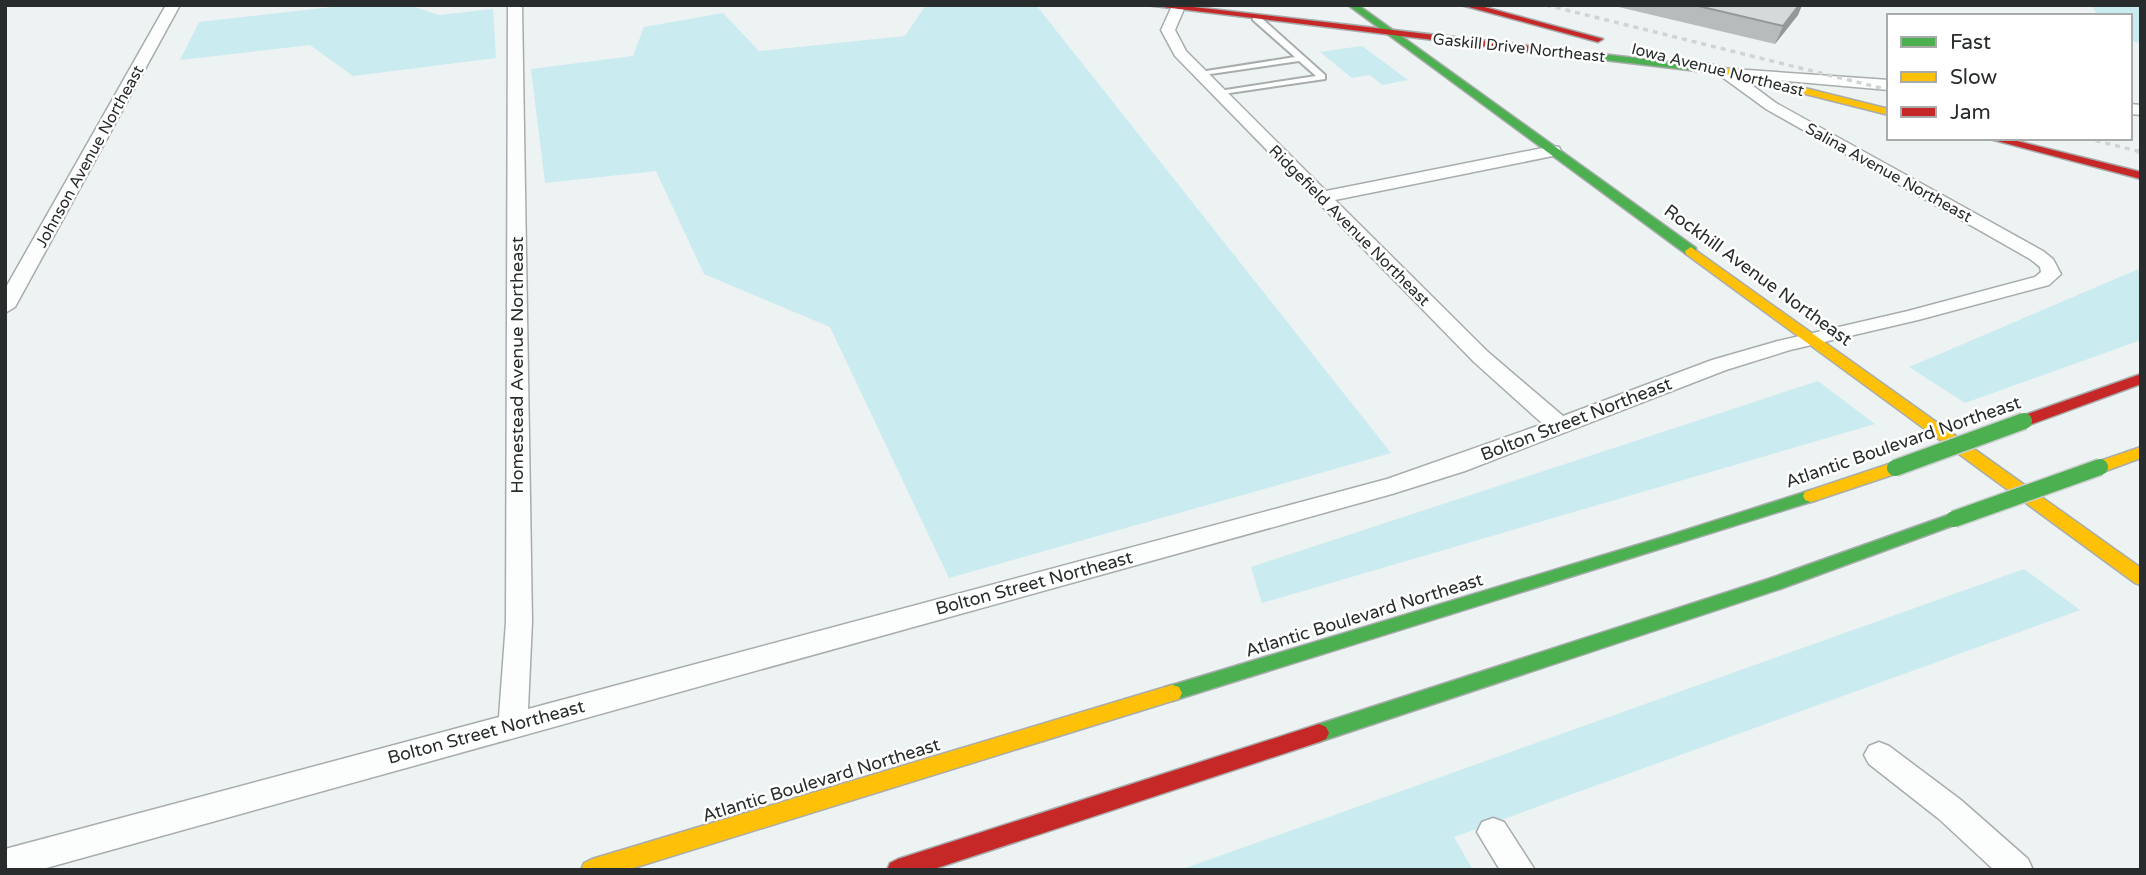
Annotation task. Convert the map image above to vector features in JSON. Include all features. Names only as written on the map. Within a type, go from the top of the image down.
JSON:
[{"type":"main road","name":"Gaskill Drive Northeast","points":[[1150,5],[1177,9],[1207,9],[1256,18],[1723,71]]},
{"type":"main road","name":"Rockhill Avenue Northeast","points":[[1352,5],[2141,578]]},
{"type":"main road","name":"Iowa Avenue Northeast","points":[[1465,5],[1887,112]]},
{"type":"main road","points":[[1999,140],[2141,176]]},
{"type":"main road","name":"Atlantic Boulevard Northeast","points":[[592,870],[1675,540],[1895,468],[2141,379]]},
{"type":"main road","points":[[898,870],[1748,593],[2141,452]]},
{"type":"street","name":"Johnson Avenue Northeast","points":[[5,307],[14,278],[173,5]]},
{"type":"street","name":"Homestead Avenue Northeast","points":[[513,724],[519,622],[515,5]]},
{"type":"street","name":"Ridgefield Avenue Northeast","points":[[1177,9],[1168,26],[1171,39],[1200,74],[1481,357],[1560,426]]},
{"type":"street","name":"Gaskill Drive Northeast","points":[[1723,71],[1887,85]]},
{"type":"street","name":"Salina Avenue Northeast","points":[[1723,71],[1771,106],[2029,251],[2046,262],[2052,274]]},
{"type":"street","points":[[1322,197],[1553,151]]},
{"type":"street","name":"Bolton Street Northeast","points":[[5,864],[1392,486],[1457,465],[1719,365],[2042,281],[2052,274]]},
{"type":"street","points":[[1879,755],[1971,824],[2017,870]]},
{"type":"street","points":[[1493,832],[1519,870]]},
{"type":"lane","points":[[1219,93],[1322,77],[1256,18]]},
{"type":"lane","points":[[1200,74],[1301,58]]},
{"type":"shaded area","points":[[350,5],[409,5],[439,15],[493,9],[496,58],[353,76],[310,45],[180,60],[199,22]]},
{"type":"shaded area","points":[[926,5],[1036,5],[1391,453],[949,578],[830,327],[704,274],[656,171],[545,183],[531,69],[633,56],[644,27],[723,13],[759,51],[905,36]]},
{"type":"shaded area","points":[[2141,5],[2141,44],[2132,41],[2132,14],[2097,14],[2092,6]]},
{"type":"shaded area","points":[[1362,46],[1408,80],[1382,85],[1370,75],[1352,78],[1320,52]]},
{"type":"shaded area","points":[[2141,268],[2141,340],[1965,403],[1909,367]]},
{"type":"shaded area","points":[[1818,381],[1875,424],[1262,603],[1251,567]]},
{"type":"shaded area","points":[[2024,569],[2080,610],[1454,837],[1473,870],[1180,870]]},
{"type":"building","points":[[1694,5],[1799,5],[1783,26]]},
{"type":"railway","points":[[1546,5],[1887,90]]},
{"type":"railway","points":[[2094,140],[2141,152],[2137,151]]},
{"type":"traffic: fast","points":[[1352,5],[1691,251]]},
{"type":"traffic: fast","points":[[1540,50],[1723,71]]},
{"type":"traffic: fast","points":[[1895,468],[2024,421]]},
{"type":"traffic: fast","points":[[1954,519],[2100,467]]},
{"type":"traffic: fast","points":[[1172,693],[1811,496]]},
{"type":"traffic: fast","points":[[1319,733],[1774,584],[1954,519]]},
{"type":"traffic: slow","points":[[1701,65],[1887,112]]},
{"type":"traffic: slow","points":[[1691,251],[2141,578]]},
{"type":"traffic: slow","points":[[2100,467],[2141,452]]},
{"type":"traffic: slow","points":[[1811,496],[1895,468]]},
{"type":"traffic: slow","points":[[592,870],[1172,693]]},
{"type":"traffic: jam","points":[[1150,5],[1540,50]]},
{"type":"traffic: jam","points":[[1465,5],[1598,39]]},
{"type":"traffic: jam","points":[[1999,140],[2141,176]]},
{"type":"traffic: jam","points":[[2024,421],[2141,379]]},
{"type":"traffic: jam","points":[[898,870],[1319,733]]}]
